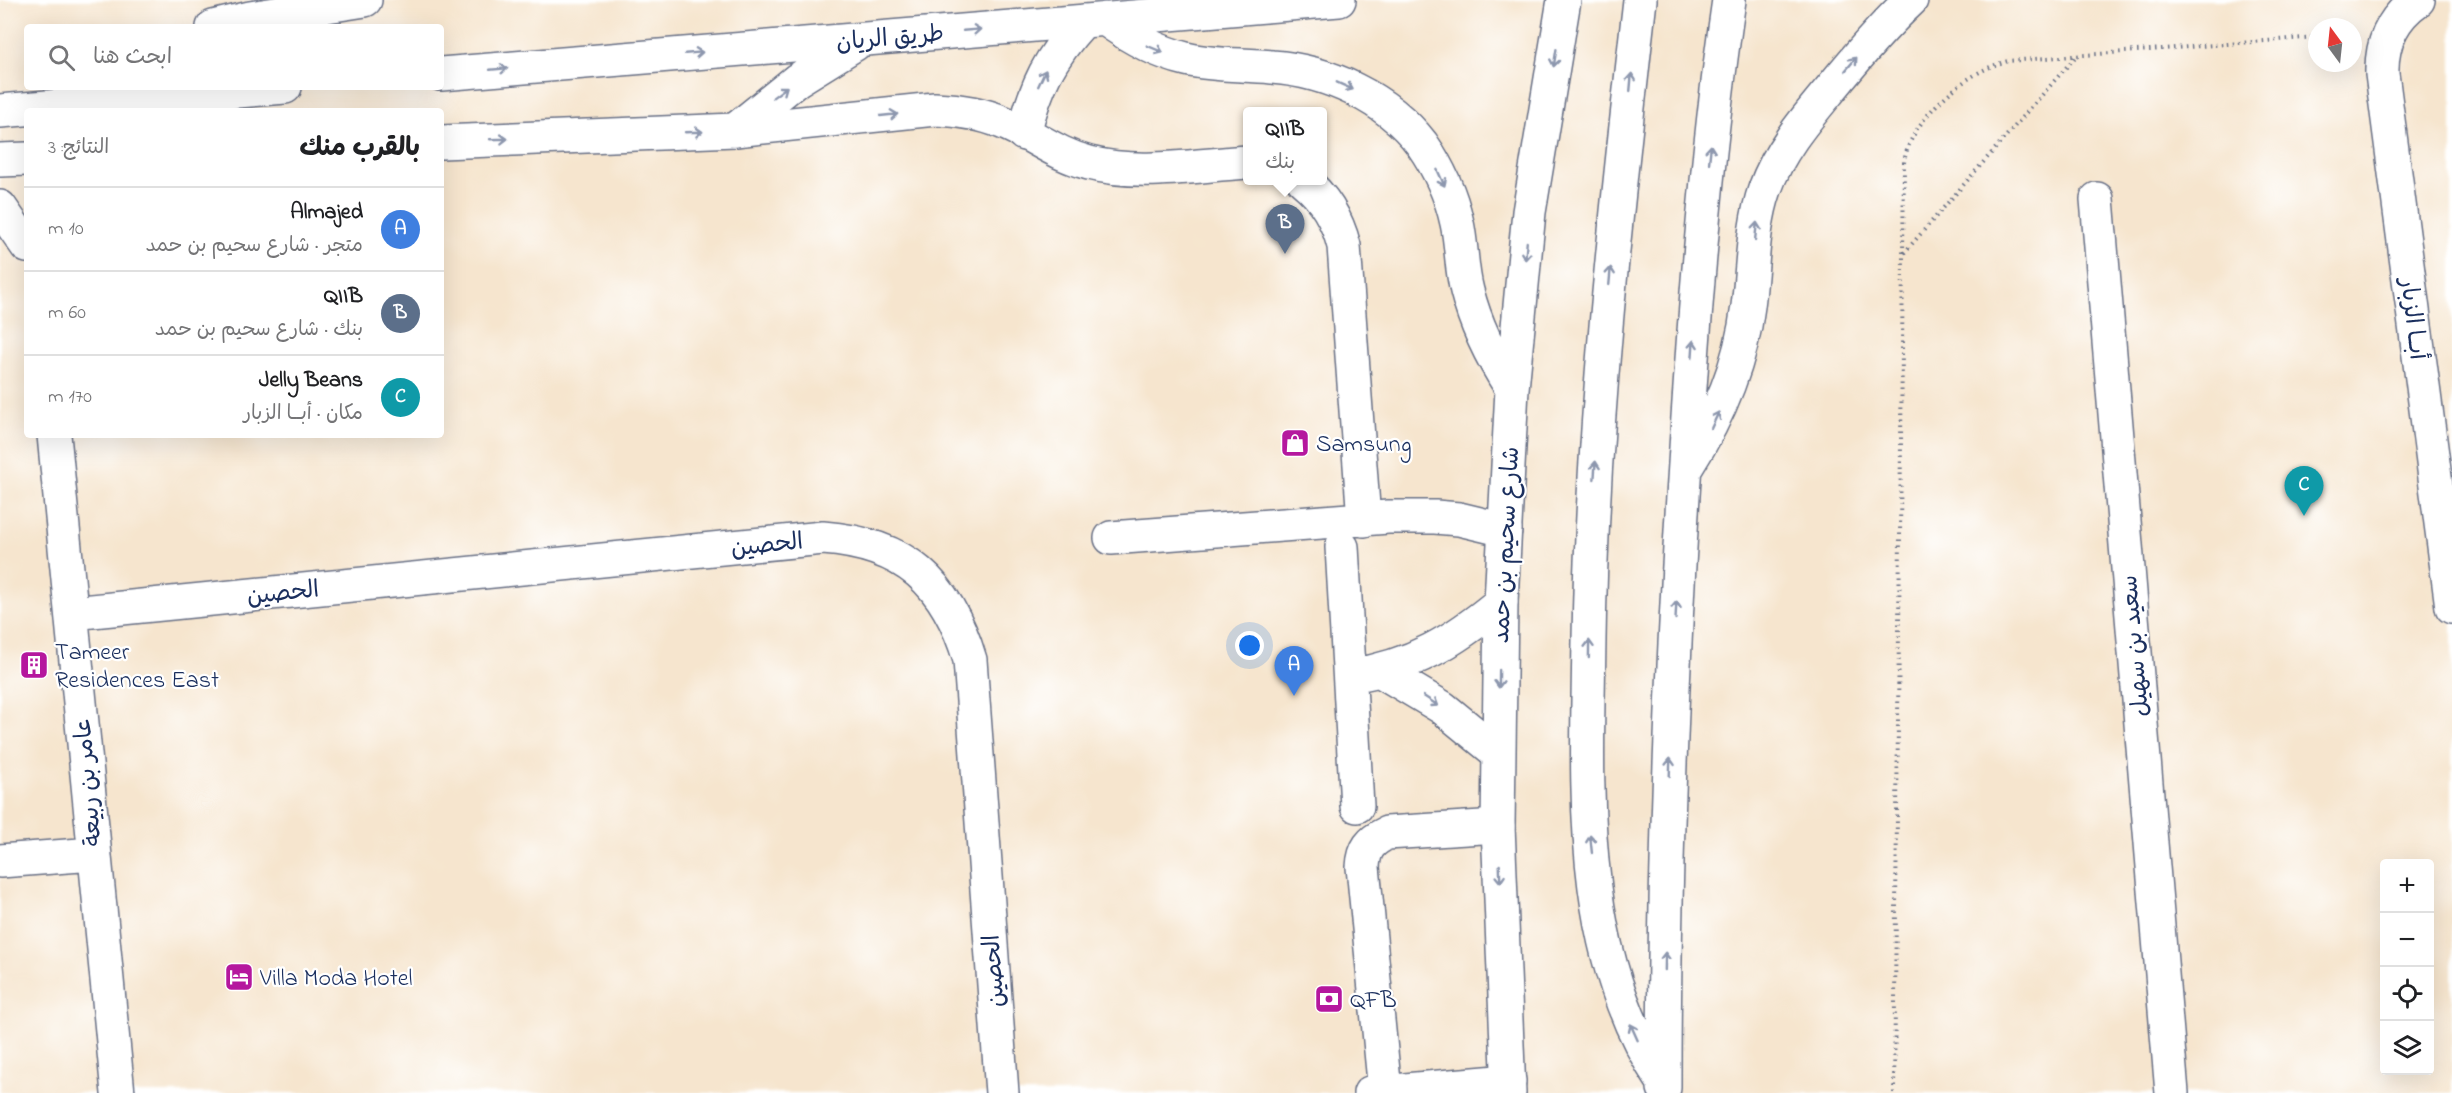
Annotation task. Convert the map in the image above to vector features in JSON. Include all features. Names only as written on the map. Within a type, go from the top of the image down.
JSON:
[{"type":"main road","points":[[226,24],[260,16],[365,0]]},
{"type":"main road","name":"طريق الريان","points":[[444,74],[1339,0]]},
{"type":"main road","name":"شارع سحيم بن حمد","points":[[1509,1087],[1498,826],[1501,602],[1512,390],[1529,212],[1564,0]]},
{"type":"main road","points":[[1640,0],[1602,371],[1591,564],[1587,765],[1591,848],[1606,951],[1622,1004],[1644,1054],[1664,1088]]},
{"type":"main road","points":[[1664,1088],[1672,680],[1704,211],[1729,0]]},
{"type":"main road","points":[[1685,470],[1708,434],[1727,393],[1740,352],[1748,309],[1758,213],[1775,166],[1802,123],[1885,24],[1911,0]]},
{"type":"main road","name":"أبــا الزبار","points":[[2418,0],[2398,18],[2390,32],[2382,60],[2382,75],[2452,607]]},
{"type":"main road","points":[[1024,134],[1031,102],[1044,73],[1061,45],[1094,20],[1156,50],[1175,56],[1214,64],[1272,66],[1299,70],[1330,79],[1360,92],[1388,110],[1421,144],[1437,169],[1449,196],[1457,224],[1466,289],[1476,322],[1492,358],[1512,390]]},
{"type":"main road","points":[[735,130],[796,80],[865,39]]},
{"type":"main road","points":[[0,100],[24,90]]},
{"type":"main road","points":[[36,108],[249,90]]},
{"type":"main road","points":[[0,111],[24,109]]},
{"type":"main road","points":[[444,142],[735,130],[935,109],[958,110],[1003,122],[1065,155],[1111,167],[1134,169],[1243,162]]},
{"type":"main road","points":[[0,160],[24,159]]},
{"type":"main road","points":[[1309,185],[1330,209],[1339,227],[1344,246],[1364,520]]},
{"type":"main road","name":"سعيد بن سهيل","points":[[2097,199],[2172,1093]]},
{"type":"main road","points":[[0,207],[24,242]]},
{"type":"main road","name":"عامر بن ربيعة","points":[[54,438],[118,1093]]},
{"type":"main road","points":[[1111,538],[1435,517],[1459,519],[1505,530]]},
{"type":"main road","name":"الحصين","points":[[72,613],[823,538],[853,541],[881,549],[908,563],[930,582],[949,605],[962,631],[970,660],[1002,1093]]},
{"type":"main road","points":[[1342,547],[1365,673],[1357,806]]},
{"type":"main road","points":[[1365,673],[1414,659],[1445,644],[1501,602]]},
{"type":"main road","points":[[1365,673],[1443,708],[1498,753]]},
{"type":"main road","points":[[1498,826],[1387,833],[1371,842],[1366,850],[1363,867],[1378,1092],[1509,1087]]},
{"type":"main road","points":[[0,861],[94,854]]},
{"type":"path","points":[[1894,1093],[1903,253],[1905,153],[1909,142],[1920,124],[1966,79],[1993,64],[2308,38]]},
{"type":"path","points":[[1903,253],[2077,56]]},
{"type":"place","name":"QIIB","points":[[1285,254]]},
{"type":"place","name":"Samsung","points":[[1295,443]]},
{"type":"place","name":"Jelly Beans","points":[[2304,516]]},
{"type":"place","name":"Tameer Residences East","points":[[34,665]]},
{"type":"place","name":"Almajed","points":[[1294,696]]},
{"type":"place","name":"Villa Moda Hotel","points":[[239,977]]},
{"type":"place","name":"QFB","points":[[1329,999]]}]
